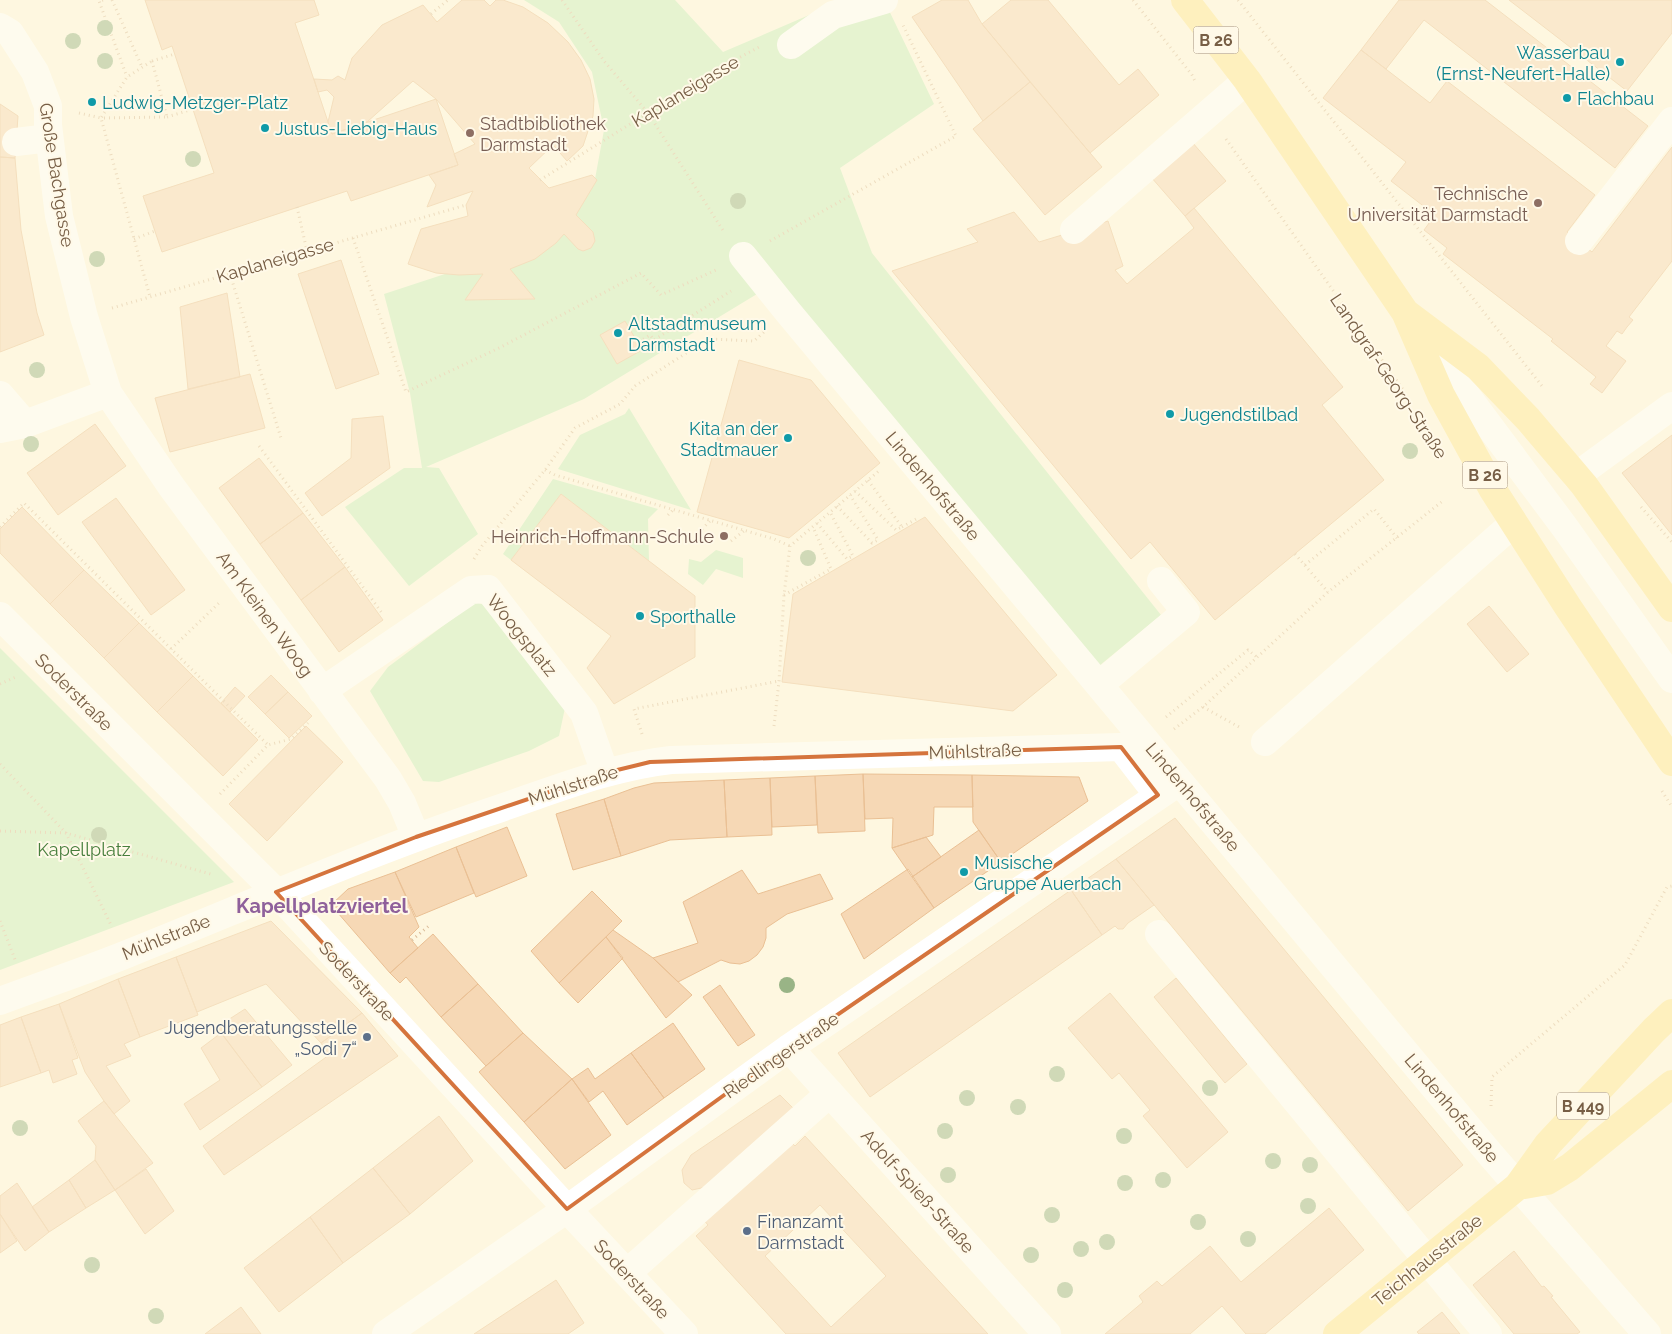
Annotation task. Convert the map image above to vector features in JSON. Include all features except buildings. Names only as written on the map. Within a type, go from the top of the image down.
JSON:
[{"type":"main road","name":"Landgraf-Georg-Straße","points":[[1185,0],[1247,80],[1405,312],[1441,395],[1489,482],[1553,584],[1666,753],[1666,786]]},
{"type":"main road","name":"Landgraf-Georg-Straße","points":[[1405,312],[1478,367],[1528,419],[1576,476],[1672,608]]},
{"type":"main road","name":"Teichhausstraße","points":[[1337,1334],[1518,1186],[1548,1144],[1663,1021],[1672,996]]},
{"type":"main road","name":"Teichhausstraße","points":[[1518,1186],[1547,1181],[1570,1167],[1672,1084]]},
{"type":"street","points":[[779,44],[833,15],[892,8]]},
{"type":"street","name":"Große Bachgasse","points":[[0,27],[10,33],[35,72],[48,106],[49,138],[59,216],[84,316],[108,393]]},
{"type":"street","points":[[1074,230],[1247,80]]},
{"type":"street","points":[[1579,241],[1672,121]]},
{"type":"street","points":[[16,142],[49,138]]},
{"type":"street","name":"Lindenhofstraße","points":[[732,262],[788,312],[1099,685],[1169,788],[1422,1072],[1490,1154],[1647,1334]]},
{"type":"street","points":[[1405,312],[1566,529],[1672,679]]},
{"type":"street","points":[[0,395],[8,429],[108,393]]},
{"type":"street","name":"Am Kleinen Woog","points":[[108,393],[171,486],[392,785],[402,803],[416,837]]},
{"type":"street","points":[[1576,476],[1672,406]]},
{"type":"street","points":[[1265,742],[1514,523]]},
{"type":"street","points":[[1099,685],[1186,612],[1161,580]]},
{"type":"street","name":"Woogsplatz","points":[[322,691],[471,590],[488,589],[584,713],[605,773]]},
{"type":"street","name":"Soderstraße","points":[[0,616],[276,892],[684,1334]]},
{"type":"street","name":"Mühlstraße","points":[[0,1001],[126,954],[416,837],[605,773],[650,762],[1121,746],[1169,788]]},
{"type":"street","name":"Riedlingerstraße","points":[[386,1334],[567,1209],[789,1048],[1169,788]]},
{"type":"street","points":[[1159,934],[1488,1334]]},
{"type":"street","name":"Adolf-Spieß-Straße","points":[[789,1048],[1046,1334]]},
{"type":"street","points":[[627,1273],[759,1161],[830,1093]]},
{"type":"path","points":[[100,0],[127,77]]},
{"type":"path","points":[[112,0],[142,67]]},
{"type":"path","points":[[431,14],[448,0]]},
{"type":"path","points":[[562,0],[604,61],[648,113],[728,240],[732,262]]},
{"type":"path","name":"Landgraf-Georg-Straße","points":[[1133,0],[1192,74],[1222,134],[1406,394]]},
{"type":"path","points":[[1238,0],[1546,391]]},
{"type":"path","points":[[353,238],[406,392],[501,347],[641,273],[661,295],[732,262],[956,136],[892,8]]},
{"type":"path","name":"Kaplaneigasse","points":[[540,180],[699,79],[779,44]]},
{"type":"path","points":[[150,297],[102,118],[127,77],[152,61],[175,54]]},
{"type":"path","points":[[152,61],[167,117]]},
{"type":"path","points":[[48,106],[102,118],[167,117],[193,108]]},
{"type":"path","name":"Kaplaneigasse","points":[[84,316],[466,205]]},
{"type":"path","points":[[297,208],[307,251]]},
{"type":"path","points":[[134,239],[155,232]]},
{"type":"path","points":[[230,274],[281,438]]},
{"type":"path","points":[[639,342],[650,335],[654,340],[733,290]]},
{"type":"path","points":[[471,563],[482,546],[545,470],[576,428],[620,404],[635,386],[708,339],[754,341],[788,312]]},
{"type":"path","points":[[259,446],[401,639]]},
{"type":"path","points":[[545,470],[556,475],[774,539],[790,546]]},
{"type":"path","points":[[775,712],[779,682],[784,595],[790,546],[868,480],[902,527]]},
{"type":"path","points":[[855,491],[896,530],[922,515]]},
{"type":"path","points":[[837,506],[872,543],[878,540],[850,495]]},
{"type":"path","points":[[1177,728],[1258,658],[1328,592],[1444,500]]},
{"type":"path","points":[[0,527],[24,503],[268,745]]},
{"type":"path","points":[[1305,565],[1374,509],[1397,538]]},
{"type":"path","points":[[668,515],[674,510]]},
{"type":"path","points":[[817,523],[847,559],[853,556],[830,512]]},
{"type":"path","points":[[702,529],[711,520]]},
{"type":"path","points":[[784,595],[831,569],[813,527]]},
{"type":"path","points":[[731,542],[744,531]]},
{"type":"path","points":[[1295,554],[1328,592]]},
{"type":"path","points":[[171,649],[218,604]]},
{"type":"path","points":[[1166,717],[1248,650],[1258,658]]},
{"type":"path","points":[[634,709],[779,682]]},
{"type":"path","points":[[1203,707],[1265,742]]},
{"type":"path","points":[[217,797],[268,745],[291,739],[306,724]]},
{"type":"path","points":[[0,764],[66,833],[126,954]]},
{"type":"path","points":[[1666,786],[1672,807]]},
{"type":"path","points":[[0,831],[66,833],[222,877]]},
{"type":"path","points":[[1490,1154],[1492,1077],[1625,965],[1667,887],[1672,886]]},
{"type":"path","points":[[0,921],[27,991]]},
{"type":"path","points":[[412,940],[430,925]]},
{"type":"highlighted area","points":[[1121,747],[1158,795],[789,1048],[567,1209],[276,892],[416,837],[605,773],[650,762]]},
{"type":"green space","points":[[524,0],[675,0],[723,52],[844,0],[884,0],[934,104],[840,168],[872,253],[1161,615],[1099,666],[770,286],[584,399],[426,467],[439,468],[478,534],[409,586],[345,507],[404,468],[422,468],[410,393],[384,294],[448,273],[555,244],[595,179],[604,130],[592,72],[559,22]]},
{"type":"green space","points":[[629,408],[691,510],[558,469],[580,435],[625,414]]},
{"type":"green space","points":[[553,479],[658,509],[648,519],[649,561],[561,494],[511,560],[503,554]]},
{"type":"green space","points":[[716,550],[743,558],[743,578],[716,569],[703,585],[688,574],[689,559],[701,562]]},
{"type":"green space","points":[[475,602],[492,607],[565,708],[559,736],[529,751],[439,782],[423,781],[370,691],[388,667]]},
{"type":"green space","name":"Kapellplatz","points":[[0,648],[234,882],[0,970]]},
{"type":"place","name":"Wasserbau (Ernst-Neufert-Halle)","points":[[1620,62]]},
{"type":"place","name":"Flachbau","points":[[1567,98]]},
{"type":"place","name":"Ludwig-Metzger-Platz","points":[[92,102]]},
{"type":"place","name":"Justus-Liebig-Haus","points":[[265,128]]},
{"type":"place","name":"Stadtbibliothek Darmstadt","points":[[470,133]]},
{"type":"place","name":"Technische Universität Darmstadt","points":[[1538,203]]},
{"type":"place","name":"Altstadtmuseum Darmstadt","points":[[618,333]]},
{"type":"place","name":"Jugendstilbad","points":[[1170,414]]},
{"type":"place","name":"Kita an der Stadtmauer","points":[[788,438]]},
{"type":"place","name":"Heinrich-Hoffmann-Schule","points":[[724,536]]},
{"type":"place","name":"Sporthalle","points":[[640,616]]},
{"type":"place","name":"Musische Gruppe Auerbach","points":[[964,872]]},
{"type":"place","name":"Jugendberatungsstelle „Sodi 7“","points":[[367,1037]]},
{"type":"place","name":"Finanzamt Darmstadt","points":[[747,1231]]},
{"type":"district","name":"Kapellplatzviertel","points":[[322,906]]}]
